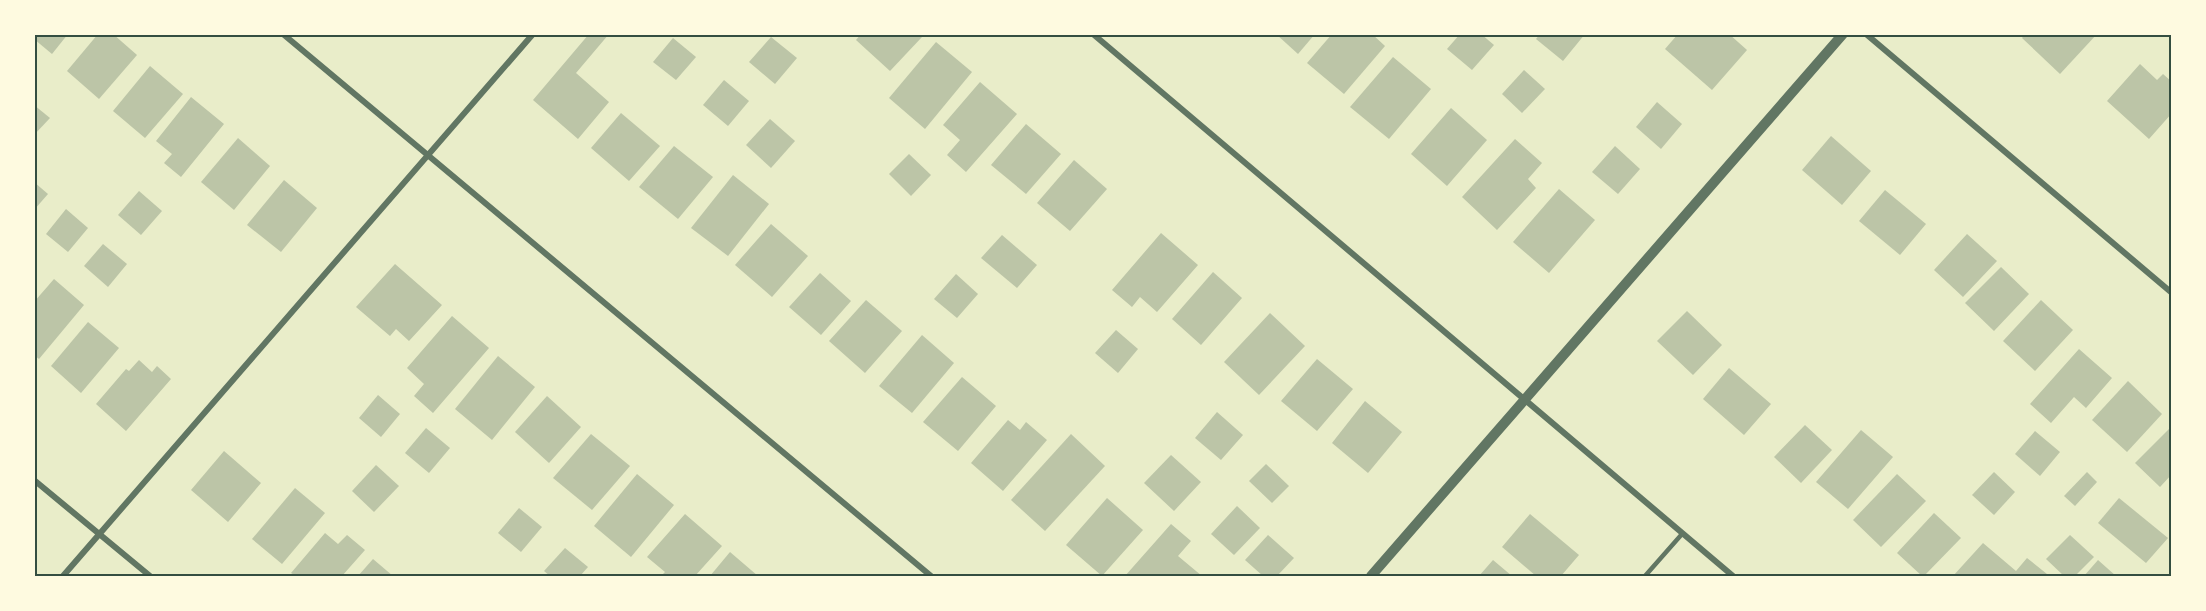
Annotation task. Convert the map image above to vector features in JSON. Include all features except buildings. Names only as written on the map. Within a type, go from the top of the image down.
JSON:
[{"type":"street","points":[[283,34],[931,576]]},
{"type":"street","points":[[63,576],[533,34]]},
{"type":"street","points":[[1093,34],[1733,576]]},
{"type":"street","points":[[1371,576],[1843,34]]},
{"type":"street","points":[[1866,34],[2172,293]]},
{"type":"street","points":[[34,480],[150,576]]},
{"type":"lane","points":[[1645,576],[1682,534]]}]
